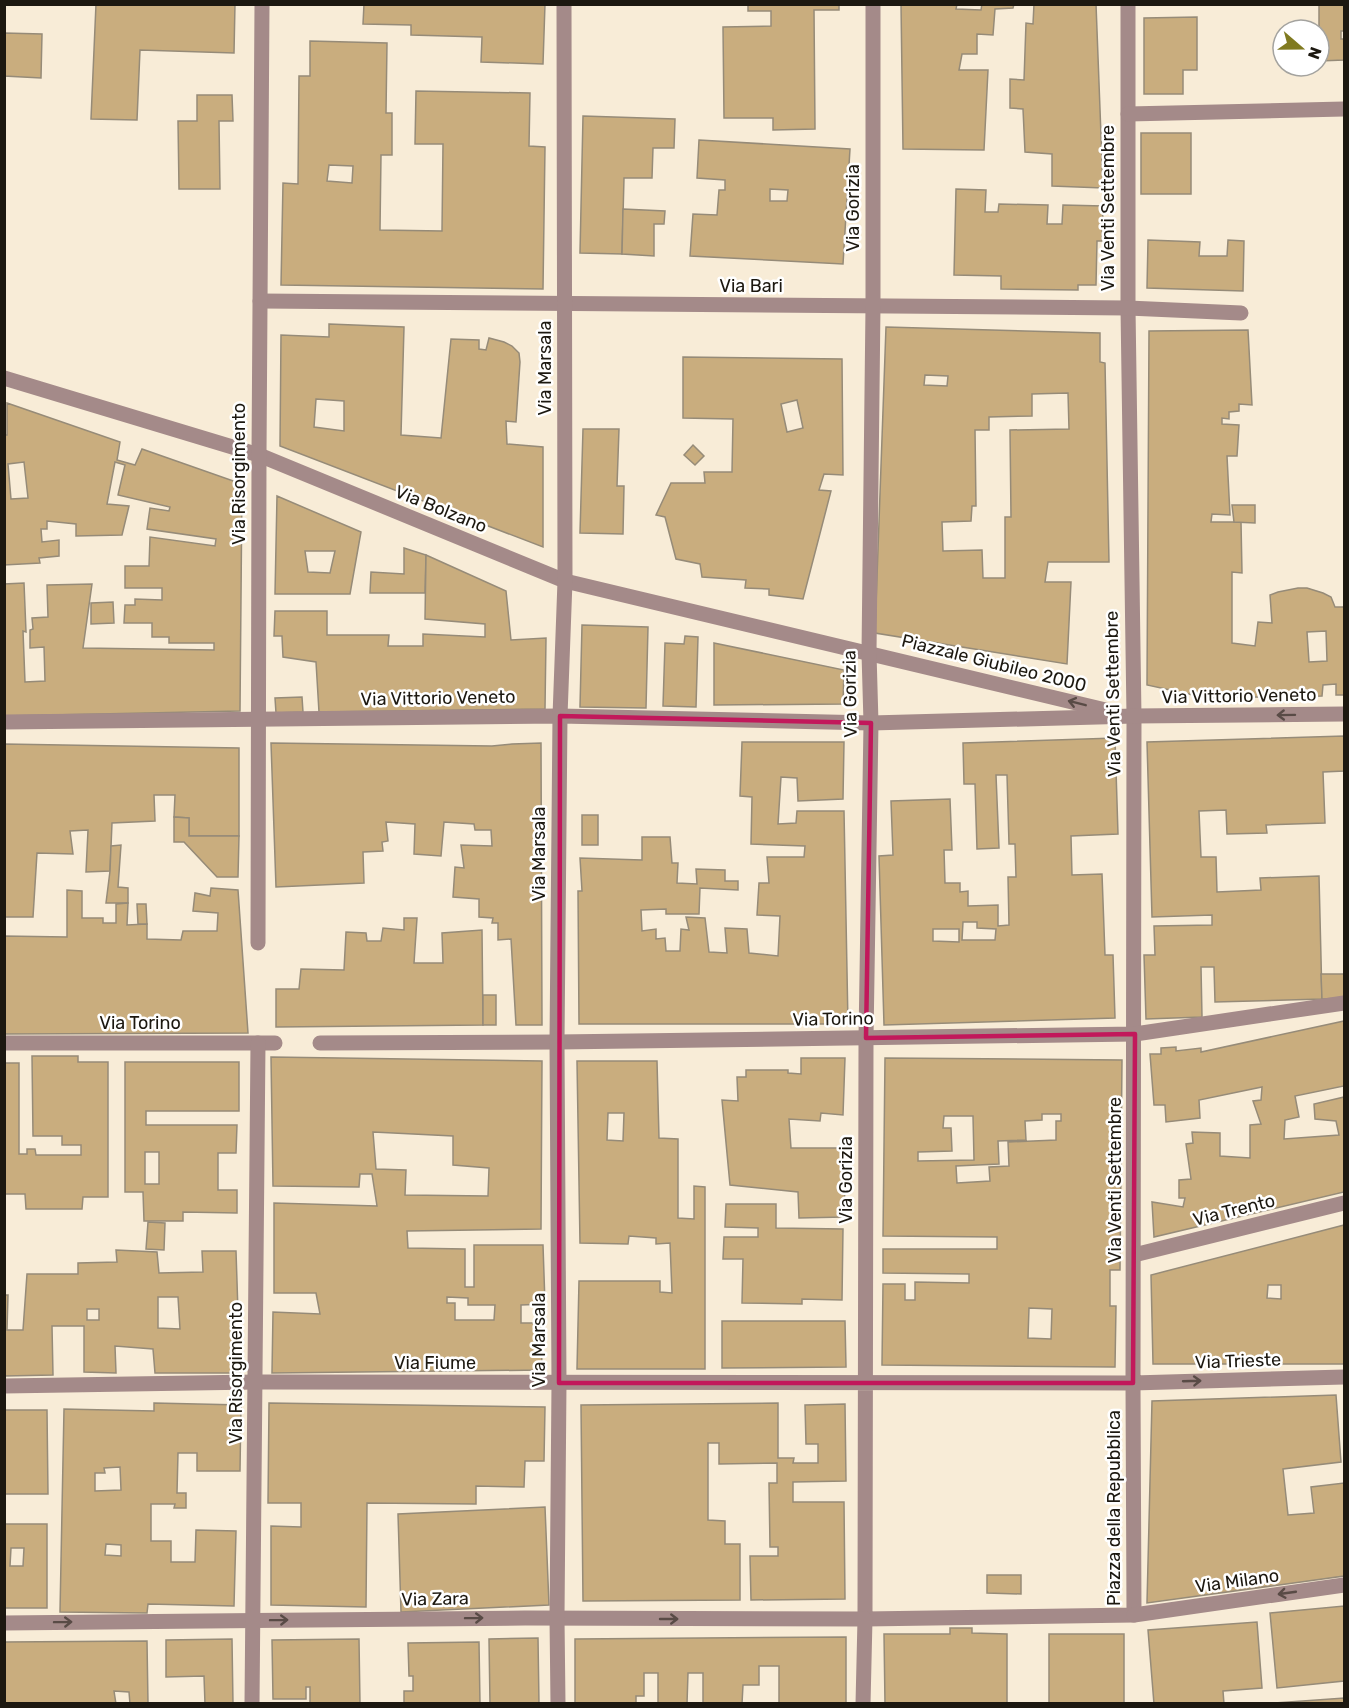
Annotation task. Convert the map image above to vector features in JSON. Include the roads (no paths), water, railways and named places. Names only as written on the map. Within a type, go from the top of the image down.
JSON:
[{"type":"street","name":"Via Risorgimento","points":[[258,943],[262,4]]},
{"type":"street","name":"Via Marsala","points":[[558,1704],[557,1042],[560,716],[565,581],[564,4]]},
{"type":"street","name":"Via Gorizia","points":[[866,1384],[873,4]]},
{"type":"street","name":"Via Venti Settembre","points":[[1128,4],[1128,308],[1134,716],[1133,1383]]},
{"type":"street","points":[[1128,114],[1344,110]]},
{"type":"street","name":"Via Bari","points":[[260,301],[1128,308],[1241,313]]},
{"type":"street","name":"Via Bolzano","points":[[4,378],[259,455],[565,581],[869,653]]},
{"type":"street","name":"Piazzale Giubileo 2000","points":[[869,653],[1134,716]]},
{"type":"street","name":"Via Vittorio Veneto","points":[[1134,716],[1344,714]]},
{"type":"street","name":"Via Vittorio Veneto","points":[[4,722],[560,716],[871,723]]},
{"type":"street","name":"Piazzale Giubileo 2000","points":[[871,723],[1134,716]]},
{"type":"street","name":"Via Torino","points":[[320,1043],[1135,1034],[1344,1003]]},
{"type":"street","name":"Via Torino","points":[[4,1043],[275,1043]]},
{"type":"street","name":"Via Risorgimento","points":[[252,1704],[258,1043]]},
{"type":"street","name":"Via Trento","points":[[1134,1255],[1344,1203]]},
{"type":"street","name":"Via Trieste","points":[[1133,1383],[1344,1377]]},
{"type":"street","name":"Via Fiume","points":[[4,1386],[256,1383],[866,1384]]},
{"type":"street","name":"Piazza della Repubblica","points":[[865,1619],[1134,1615],[1133,1383],[866,1384]]},
{"type":"street","points":[[862,1704],[865,1619],[866,1384]]},
{"type":"street","name":"Via Milano","points":[[1134,1615],[1344,1585]]},
{"type":"street","name":"Via Zara","points":[[4,1623],[557,1618],[865,1619]]}]
